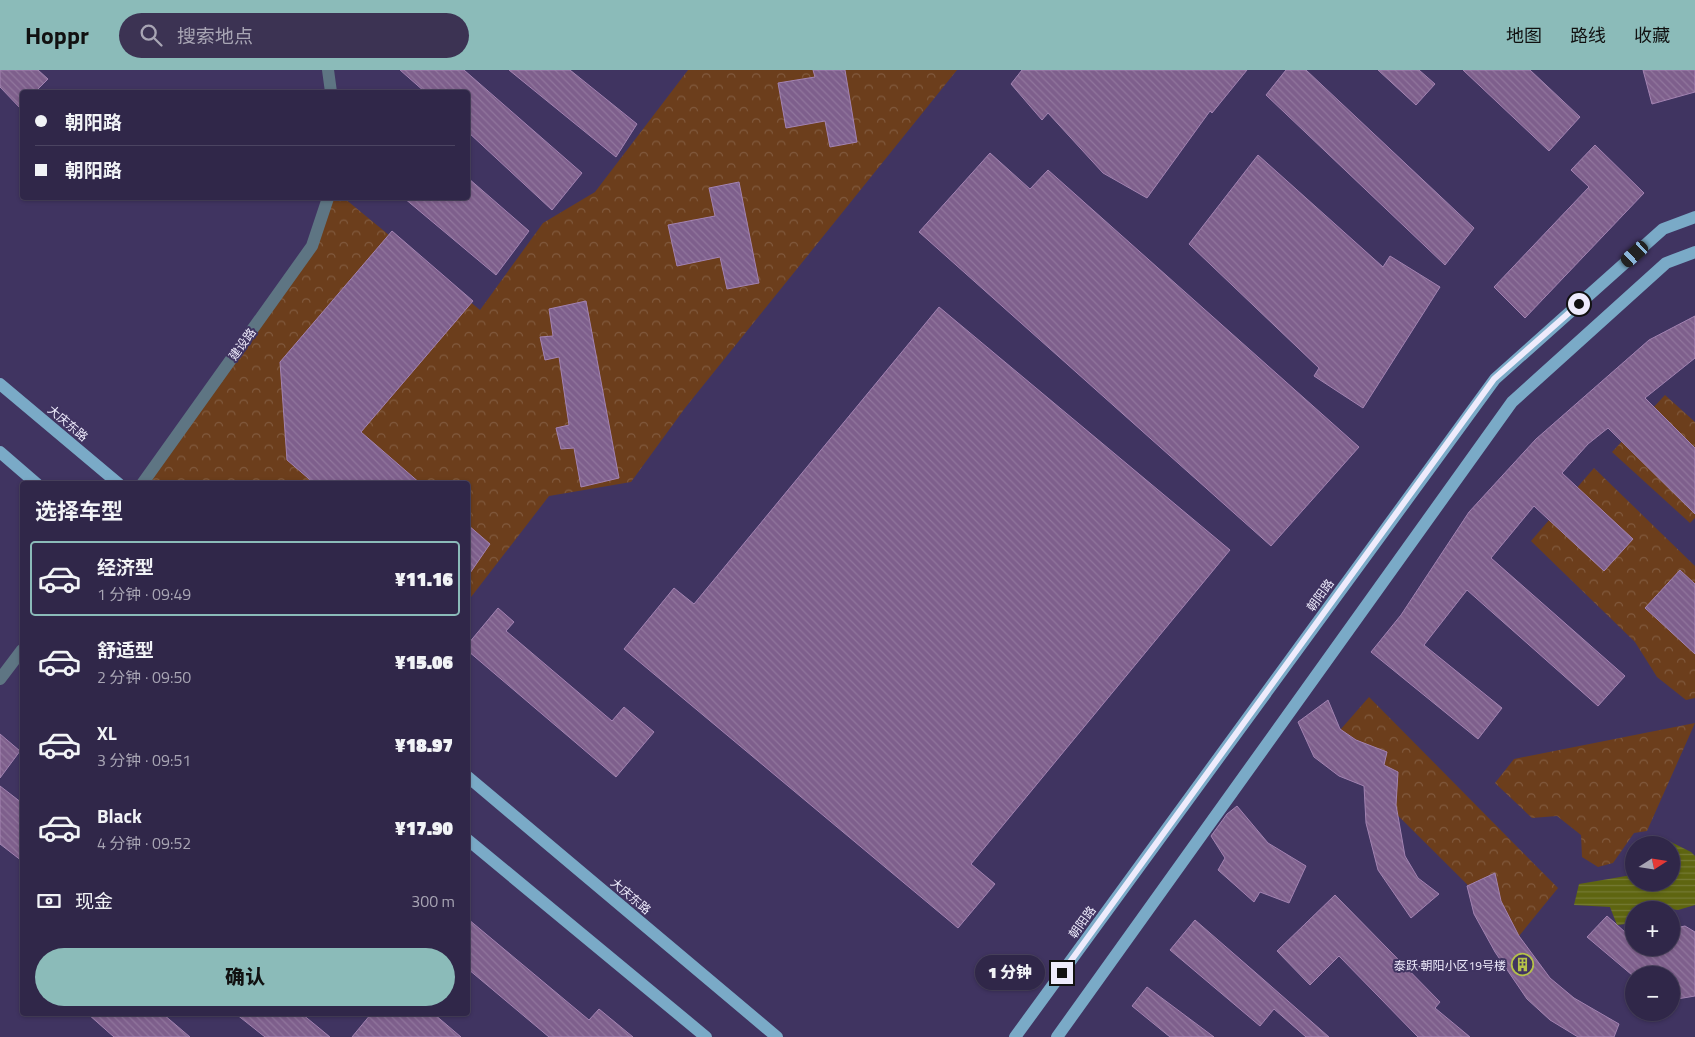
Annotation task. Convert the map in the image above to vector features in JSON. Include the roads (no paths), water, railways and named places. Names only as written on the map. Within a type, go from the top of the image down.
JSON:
[{"type":"main road","name":"朝阳路","points":[[1015,1037],[1494,379],[1664,229],[1695,217]]},
{"type":"main road","points":[[1057,1037],[1512,402],[1666,263],[1695,252]]},
{"type":"main road","name":"大庆东路","points":[[0,384],[114,481]]},
{"type":"main road","points":[[0,452],[34,481]]},
{"type":"main road","name":"大庆东路","points":[[470,779],[777,1037]]},
{"type":"main road","points":[[470,842],[706,1037]]},
{"type":"street","points":[[328,70],[331,90]]},
{"type":"street","name":"建设路","points":[[144,481],[312,246],[327,200]]},
{"type":"street","points":[[0,679],[20,653]]},
{"type":"place","name":"泰跃·朝阳小区19号楼","points":[[1522,965]]}]
